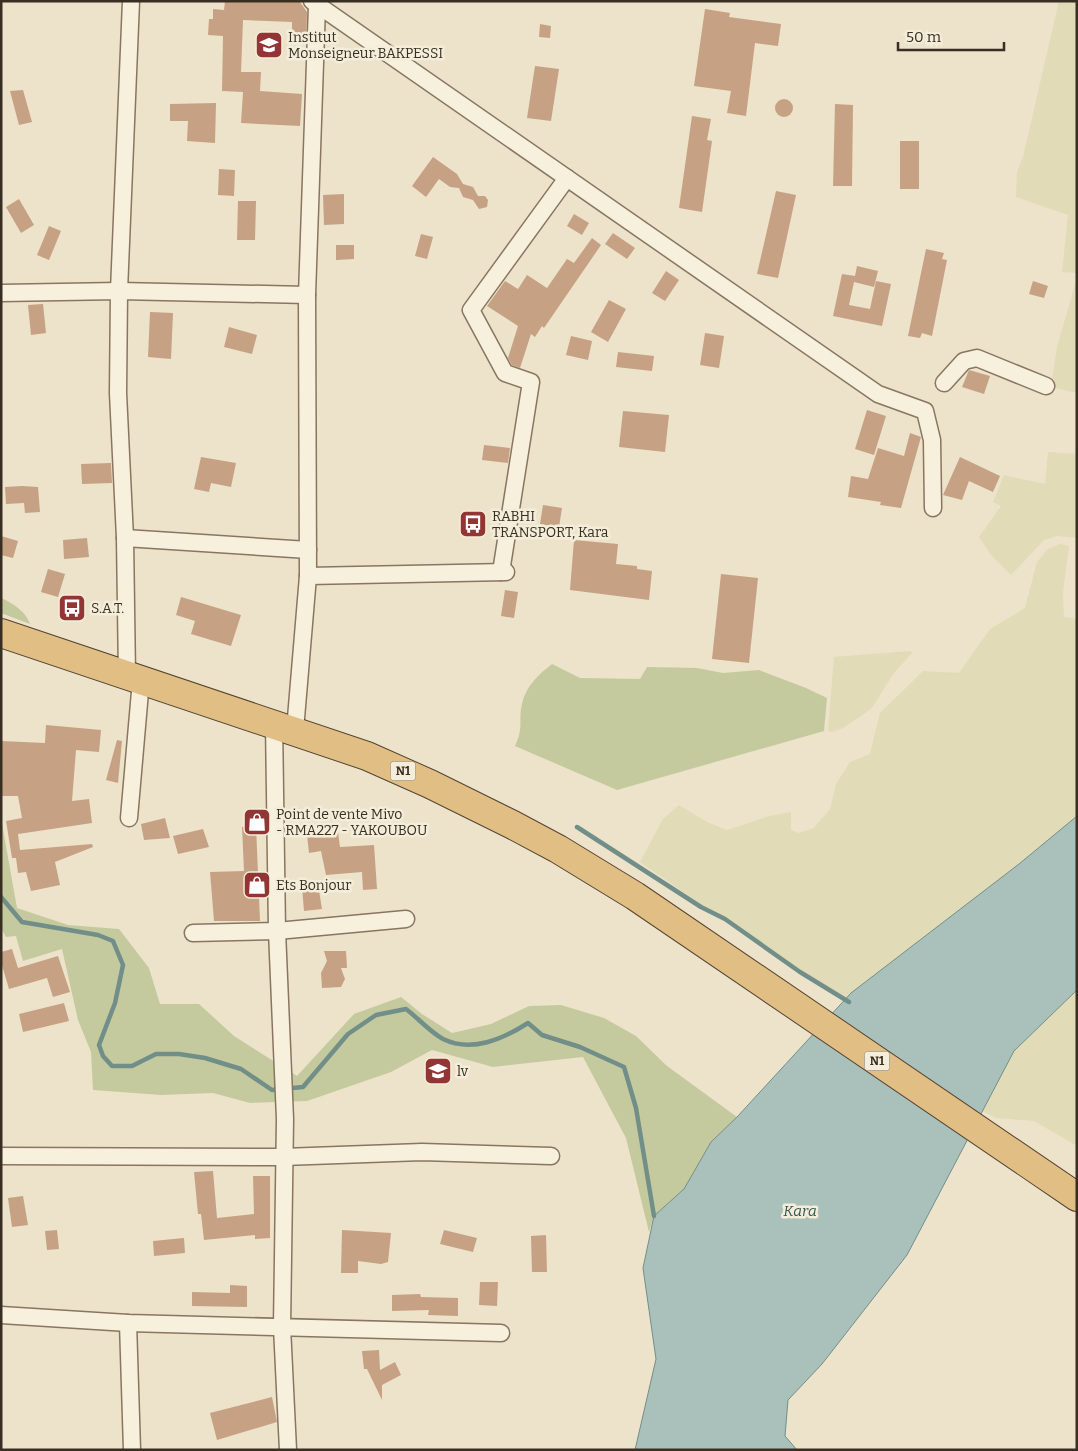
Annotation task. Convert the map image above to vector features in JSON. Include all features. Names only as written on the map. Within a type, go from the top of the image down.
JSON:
[{"type":"highway","name":"N1","points":[[1,633],[284,727],[399,769],[558,849],[635,896],[1077,1198]]},
{"type":"street","points":[[129,818],[134,678],[118,393],[119,291],[131,1]]},
{"type":"street","points":[[314,3],[878,394],[925,411],[932,440],[933,508]]},
{"type":"street","points":[[288,1450],[282,1327],[285,1119],[277,931],[284,727],[308,576],[307,295],[314,3]]},
{"type":"street","points":[[308,576],[504,572],[531,382],[505,373],[471,310],[567,178]]},
{"type":"street","points":[[1,293],[119,291],[307,295]]},
{"type":"street","points":[[944,383],[964,361],[976,358],[1046,386]]},
{"type":"street","points":[[125,538],[308,550]]},
{"type":"street","points":[[193,933],[277,931],[406,919]]},
{"type":"street","points":[[1,1156],[283,1157],[422,1152],[551,1156]]},
{"type":"street","points":[[1,1316],[128,1323],[501,1333]]},
{"type":"street","points":[[128,1323],[132,1450]]},
{"type":"shaded area","points":[[1059,1],[1077,1],[1077,273],[1062,272],[1068,215],[1016,197],[1017,172],[1023,157]]},
{"type":"shaded area","points":[[1077,278],[1077,393],[1051,387],[1057,347]]},
{"type":"shaded area","points":[[1048,452],[1077,454],[1077,538],[1057,536],[1044,540],[1011,575],[991,555],[979,537],[1001,506],[993,502],[1004,475],[1045,484]]},
{"type":"shaded area","points":[[1060,544],[1069,546],[1063,592],[1064,617],[1077,619],[1077,816],[1053,839],[844,1000],[836,992],[800,971],[726,918],[702,905],[640,862],[663,819],[679,805],[707,822],[727,830],[769,816],[791,812],[791,830],[799,833],[814,828],[830,809],[836,784],[850,762],[870,754],[880,713],[923,671],[959,673],[990,629],[1025,608],[1037,562],[1048,549]]},
{"type":"shaded area","points":[[913,652],[894,673],[871,709],[843,728],[832,732],[828,731],[834,657]]},
{"type":"shaded area","points":[[1077,990],[1077,1146],[1034,1121],[996,1118],[982,1111],[1014,1051]]},
{"type":"green space","points":[[1,598],[18,608],[30,624],[1,613]]},
{"type":"green space","points":[[552,664],[580,678],[640,679],[647,667],[697,668],[723,673],[759,670],[827,698],[824,731],[617,790],[515,746],[520,729],[522,704],[526,692],[537,677]]},
{"type":"green space","points":[[1,818],[17,908],[68,925],[119,929],[149,968],[160,1004],[199,1004],[234,1036],[297,1076],[354,1014],[401,997],[422,1014],[452,1033],[491,1024],[529,1006],[561,1005],[604,1018],[636,1036],[667,1066],[737,1117],[711,1142],[684,1189],[654,1216],[649,1232],[626,1138],[583,1057],[493,1067],[432,1050],[391,1072],[307,1101],[250,1103],[213,1093],[161,1095],[93,1090],[91,1052],[78,1020],[62,949],[23,961],[16,936],[6,937],[1,928]]},
{"type":"water","name":"Kara","points":[[1077,816],[1077,990],[1014,1051],[907,1255],[822,1364],[788,1400],[785,1436],[797,1450],[635,1450],[656,1359],[643,1268],[654,1216],[684,1189],[711,1142],[737,1117],[851,993],[1019,864]]},
{"type":"building","points":[[225,1],[300,2],[307,12],[306,43],[292,43],[292,22],[243,20],[241,72],[261,72],[260,91],[302,94],[300,126],[241,123],[243,92],[222,91],[223,36],[208,35],[209,19],[213,19],[213,9],[224,10]]},
{"type":"building","points":[[705,9],[730,13],[729,17],[781,24],[778,46],[755,43],[746,116],[727,113],[731,91],[694,86]]},
{"type":"building","points":[[540,24],[551,26],[550,38],[539,37]]},
{"type":"building","points":[[535,66],[559,69],[551,121],[527,118]]},
{"type":"building","points":[[23,90],[32,122],[19,125],[10,91]]},
{"type":"building","points":[[784,99],[790,102],[793,108],[790,114],[784,117],[778,114],[775,108],[778,102]]},
{"type":"building","points":[[216,103],[215,143],[187,141],[188,121],[170,121],[170,104]]},
{"type":"building","points":[[835,104],[853,105],[852,186],[833,186]]},
{"type":"building","points":[[692,116],[711,119],[707,140],[712,141],[702,212],[679,208]]},
{"type":"building","points":[[900,141],[919,141],[919,189],[900,189]]},
{"type":"building","points":[[433,157],[457,174],[463,184],[473,187],[478,196],[485,196],[488,200],[487,207],[479,209],[473,200],[463,197],[459,188],[450,187],[439,179],[426,197],[412,186]]},
{"type":"building","points":[[219,169],[235,170],[234,196],[218,195]]},
{"type":"building","points":[[776,191],[796,195],[778,278],[757,274]]},
{"type":"building","points":[[344,194],[344,224],[324,225],[323,195]]},
{"type":"building","points":[[19,199],[34,225],[21,233],[6,207]]},
{"type":"building","points":[[238,201],[256,201],[255,240],[237,240]]},
{"type":"building","points":[[574,214],[589,223],[582,235],[567,226]]},
{"type":"building","points":[[49,226],[61,231],[49,260],[37,255]]},
{"type":"building","points":[[613,233],[635,248],[627,259],[605,244]]},
{"type":"building","points":[[421,234],[433,237],[427,259],[415,256]]},
{"type":"building","points":[[592,238],[601,245],[544,328],[542,326],[535,337],[531,334],[520,368],[512,365],[508,358],[518,326],[487,306],[505,281],[518,289],[527,275],[547,288],[567,259],[574,263]]},
{"type":"building","points":[[336,245],[354,245],[354,259],[336,260]]},
{"type":"building","points":[[926,249],[944,253],[942,259],[947,260],[932,336],[922,333],[920,338],[908,336]]},
{"type":"building","points":[[857,266],[878,271],[874,287],[854,282],[849,305],[870,309],[876,281],[891,284],[882,326],[833,316],[842,274],[855,276]]},
{"type":"building","points":[[666,271],[679,280],[665,301],[652,293]]},
{"type":"building","points":[[1033,281],[1048,286],[1044,298],[1029,294]]},
{"type":"building","points":[[609,300],[626,309],[608,342],[591,332]]},
{"type":"building","points":[[43,304],[46,333],[31,335],[28,305]]},
{"type":"building","points":[[150,312],[173,313],[171,359],[148,357]]},
{"type":"building","points":[[229,327],[257,335],[252,354],[224,347]]},
{"type":"building","points":[[705,333],[724,336],[719,368],[700,365]]},
{"type":"building","points":[[571,336],[592,341],[588,360],[566,355]]},
{"type":"building","points":[[618,352],[654,356],[652,371],[616,367]]},
{"type":"building","points":[[969,370],[990,376],[984,394],[962,387]]},
{"type":"building","points":[[867,410],[886,416],[874,455],[855,449]]},
{"type":"building","points":[[623,411],[669,415],[665,452],[619,447]]},
{"type":"building","points":[[910,433],[921,437],[901,508],[880,505],[881,502],[848,497],[851,476],[868,479],[878,448],[904,456]]},
{"type":"building","points":[[484,445],[510,448],[508,463],[482,460]]},
{"type":"building","points":[[201,457],[236,463],[231,487],[211,483],[209,492],[194,489]]},
{"type":"building","points":[[960,457],[1000,476],[993,492],[969,481],[962,500],[943,495]]},
{"type":"building","points":[[111,463],[112,483],[82,484],[81,464]]},
{"type":"building","points":[[5,487],[38,487],[40,512],[25,513],[24,503],[6,504]]},
{"type":"building","points":[[543,505],[562,508],[559,527],[540,524]]},
{"type":"building","points":[[1,536],[18,541],[13,558],[1,555]]},
{"type":"building","points":[[87,538],[89,557],[64,559],[63,540]]},
{"type":"building","points":[[574,540],[618,544],[616,564],[637,566],[637,569],[652,571],[649,600],[570,590]]},
{"type":"building","points":[[48,569],[65,574],[58,597],[41,592]]},
{"type":"building","points":[[721,574],[758,578],[749,663],[712,659]]},
{"type":"building","points":[[505,590],[518,592],[514,618],[501,616]]},
{"type":"building","points":[[181,597],[241,615],[231,646],[191,634],[195,621],[176,615]]},
{"type":"building","points":[[46,725],[101,730],[99,752],[76,750],[72,801],[89,799],[92,823],[18,834],[20,850],[92,844],[93,847],[55,862],[60,885],[31,891],[26,872],[18,873],[16,858],[12,858],[6,821],[22,818],[18,796],[2,796],[1,741],[45,743]]},
{"type":"building","points":[[117,740],[122,741],[118,783],[106,780]]},
{"type":"building","points":[[165,818],[170,838],[144,840],[141,824]]},
{"type":"building","points":[[256,826],[260,921],[214,921],[210,872],[244,871],[242,827]]},
{"type":"building","points":[[203,829],[209,847],[178,854],[173,836]]},
{"type":"building","points":[[338,832],[340,847],[374,845],[377,889],[363,890],[362,872],[326,875],[321,851],[309,853],[307,835]]},
{"type":"building","points":[[318,884],[322,909],[304,911],[302,887]]},
{"type":"building","points":[[12,949],[18,968],[58,956],[70,992],[53,997],[47,978],[9,989],[1,962],[1,952]]},
{"type":"building","points":[[324,951],[346,951],[347,968],[341,968],[345,979],[341,987],[322,988],[321,973],[327,961]]},
{"type":"building","points":[[64,1003],[69,1021],[23,1032],[19,1014]]},
{"type":"building","points":[[213,1171],[217,1218],[254,1214],[253,1176],[270,1176],[270,1238],[255,1239],[255,1235],[204,1240],[201,1214],[198,1214],[194,1172]]},
{"type":"building","points":[[23,1196],[28,1225],[12,1227],[8,1198]]},
{"type":"building","points":[[57,1230],[59,1249],[47,1250],[45,1231]]},
{"type":"building","points":[[342,1230],[391,1233],[388,1262],[381,1264],[358,1261],[358,1273],[341,1273]]},
{"type":"building","points":[[444,1230],[477,1238],[473,1252],[440,1244]]},
{"type":"building","points":[[546,1235],[547,1272],[532,1272],[531,1236]]},
{"type":"building","points":[[184,1238],[185,1253],[154,1256],[153,1241]]},
{"type":"building","points":[[480,1282],[498,1282],[497,1306],[479,1305]]},
{"type":"building","points":[[230,1285],[247,1286],[247,1307],[192,1306],[192,1292],[230,1293]]},
{"type":"building","points":[[420,1294],[421,1297],[458,1298],[458,1316],[428,1315],[429,1310],[392,1311],[392,1295]]},
{"type":"building","points":[[379,1350],[380,1370],[395,1362],[401,1375],[382,1385],[382,1400],[367,1369],[364,1369],[362,1351]]},
{"type":"building","points":[[272,1397],[277,1422],[217,1440],[210,1413]]},
{"type":"waterway","points":[[577,827],[701,907],[725,919],[800,972],[849,1002]]},
{"type":"waterway","points":[[1,897],[22,922],[98,935],[113,941],[123,965],[115,1003],[99,1045],[103,1056],[112,1066],[132,1066],[156,1054],[179,1054],[205,1058],[241,1069],[272,1090],[303,1087],[348,1034],[376,1015],[406,1009],[438,1036],[454,1043],[465,1045],[487,1042],[498,1039],[528,1023],[542,1035],[580,1047],[624,1067],[636,1108],[654,1216]]},
{"type":"place","name":"Institut Monseigneur BAKPESSI","points":[[269,45]]},
{"type":"place","name":"RABHI TRANSPORT, Kara","points":[[473,524]]},
{"type":"place","name":"S.A.T.","points":[[72,608]]},
{"type":"place","name":"Point de vente Mivo - RMA227 - YAKOUBOU","points":[[257,822]]},
{"type":"place","name":"Ets Bonjour","points":[[257,885]]},
{"type":"place","name":"lv","points":[[438,1071]]}]
